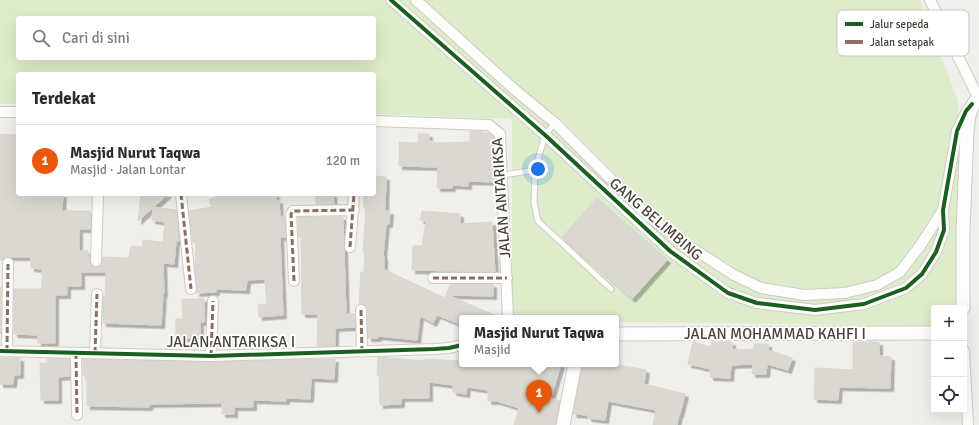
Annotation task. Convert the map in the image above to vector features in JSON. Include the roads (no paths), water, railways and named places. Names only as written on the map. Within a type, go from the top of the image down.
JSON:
[{"type":"street","name":"GANG BELIMBING","points":[[391,0],[545,136],[670,251],[728,293],[757,303],[815,310],[864,304],[906,288],[922,274],[936,252],[944,230],[944,210],[957,131],[966,111],[976,99]]},
{"type":"street","name":"GANG BELIMBING","points":[[416,0],[515,90],[555,123],[648,216],[684,243],[734,275],[762,288],[804,295],[845,293],[877,285],[900,272],[920,246],[944,210]]},
{"type":"street","points":[[930,0],[935,10]]},
{"type":"street","points":[[956,56],[976,99],[968,118],[966,133],[963,230],[963,305]]},
{"type":"street","points":[[0,112],[16,112]]},
{"type":"street","name":"JALAN ANTARIKSA","points":[[376,121],[489,125],[500,134],[503,175],[508,315]]},
{"type":"street","points":[[96,261],[98,196]]},
{"type":"street","points":[[181,196],[191,289]]},
{"type":"street","points":[[350,246],[354,196]]},
{"type":"street","points":[[294,281],[291,214],[293,210],[354,210]]},
{"type":"street","points":[[920,246],[936,252]]},
{"type":"street","points":[[3,351],[8,263]]},
{"type":"street","points":[[433,278],[507,278]]},
{"type":"street","points":[[95,352],[97,294]]},
{"type":"street","points":[[211,356],[213,301]]},
{"type":"street","points":[[361,310],[362,352]]},
{"type":"street","name":"JALAN MOHAMMAD KAHFI I","points":[[619,334],[931,333]]},
{"type":"street","name":"JALAN ANTARIKSA I","points":[[3,351],[95,352],[211,356],[362,352],[449,348],[459,346]]},
{"type":"street","points":[[76,352],[77,415]]},
{"type":"street","points":[[563,425],[575,367]]},
{"type":"street","points":[[965,377],[968,425]]},
{"type":"lane","points":[[555,123],[545,136],[535,170],[534,203],[538,221],[611,289]]},
{"type":"lane","points":[[503,175],[535,170]]},
{"type":"place","name":"Masjid Nurut Taqwa","points":[[539,413]]}]
